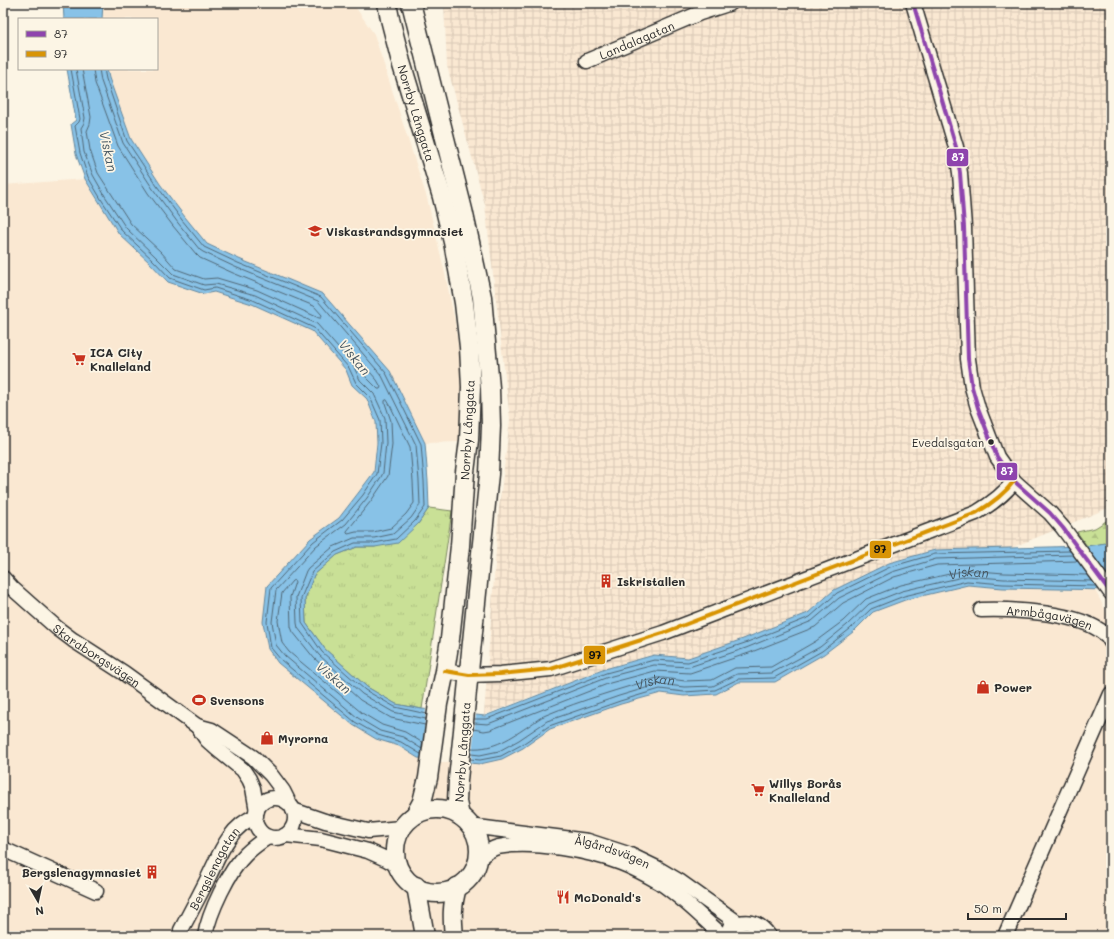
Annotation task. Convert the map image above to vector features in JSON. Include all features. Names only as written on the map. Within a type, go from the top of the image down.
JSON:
[{"type":"main road","name":"Norrby Långgata","points":[[387,3],[401,62],[446,212],[464,303],[469,346],[471,387],[469,440],[465,472],[460,546],[445,671],[438,704],[428,778],[422,802],[415,815]]},
{"type":"main road","name":"Norrby Långgata","points":[[411,3],[448,146],[473,251],[482,297],[490,388],[491,426],[489,474],[458,780],[457,802],[465,821]]},
{"type":"main road","points":[[437,809],[451,812],[465,821],[475,834],[478,844],[477,859],[472,873],[466,880],[457,887],[447,891],[436,892],[426,891],[407,880],[398,866],[395,856],[395,847],[401,828],[407,821],[415,815],[428,810],[437,809]]},
{"type":"main road","points":[[416,886],[425,936]]},
{"type":"main road","points":[[454,936],[452,918],[453,903],[457,887]]},
{"type":"street","name":"Landalagatan","points":[[587,61],[700,13],[731,3]]},
{"type":"street","points":[[913,3],[956,147],[960,173],[964,226],[968,359],[972,387],[978,408],[997,457],[1014,481],[1050,513],[1063,528],[1111,593]]},
{"type":"street","points":[[445,671],[468,675],[500,674],[551,669],[662,633],[976,513],[992,504],[1008,490],[1014,481]]},
{"type":"street","name":"Skaraborgsvägen","points":[[3,578],[12,588],[57,628],[197,726],[207,740],[217,750],[243,770],[249,779],[252,788],[256,813]]},
{"type":"street","name":"Armbågavägen","points":[[981,610],[1005,610],[1070,618],[1089,624],[1106,635],[1111,642]]},
{"type":"street","points":[[1005,936],[1111,694]]},
{"type":"street","name":"Skaraborgsvägen","points":[[197,726],[212,730],[253,757],[271,775],[283,791],[291,806]]},
{"type":"street","points":[[291,806],[295,824],[286,835],[279,838],[268,837],[261,832],[256,824],[256,813],[261,804],[273,798],[281,799],[291,806],[325,821],[368,831],[401,828]]},
{"type":"street","name":"Bergslenagatan","points":[[179,933],[229,837],[245,820],[256,813]]},
{"type":"street","name":"Ålgårdsvägen","points":[[465,821],[588,841],[628,854],[679,881],[738,923]]},
{"type":"street","points":[[286,835],[321,838],[368,851],[398,866]]},
{"type":"street","name":"Bergslenagatan","points":[[204,936],[220,893],[234,869],[245,854],[268,837]]},
{"type":"street","name":"Ålgårdsvägen","points":[[477,859],[485,852],[497,847],[527,844],[568,849],[614,860],[659,882],[722,935]]},
{"type":"street","points":[[3,849],[96,891]]},
{"type":"street","points":[[722,935],[729,927],[738,923],[746,922],[755,923],[763,928],[769,936]]},
{"type":"street","points":[[179,933],[186,927],[191,927],[196,928],[204,936]]},
{"type":"shaded area","name":"Viskastrandsgymnasiet","points":[[103,3],[352,3],[354,5],[374,34],[427,198],[455,322],[462,376],[463,428],[459,442],[425,443],[404,399],[323,294],[207,244],[160,184],[131,139],[107,70],[158,70],[158,18],[102,18]]},
{"type":"shaded area","points":[[444,3],[1111,3],[1111,507],[1011,548],[935,550],[889,563],[834,590],[808,613],[743,639],[688,658],[654,655],[605,669],[484,715],[499,508],[510,419],[485,205],[447,66]]},
{"type":"shaded area","points":[[85,179],[98,201],[168,282],[204,294],[214,292],[252,304],[312,331],[346,370],[352,385],[367,399],[376,422],[377,443],[374,472],[339,518],[310,539],[263,622],[268,649],[278,663],[376,739],[399,746],[418,758],[523,748],[550,729],[621,704],[661,693],[684,696],[716,694],[739,682],[775,682],[824,654],[853,632],[873,612],[905,600],[968,585],[1003,588],[1095,590],[1111,621],[1111,936],[3,936],[3,185]]},
{"type":"green space","points":[[429,508],[452,511],[422,709],[396,704],[367,687],[325,649],[306,623],[305,599],[314,575],[337,555],[357,547],[375,547],[418,524]]},
{"type":"green space","points":[[1111,518],[1111,542],[1087,546],[1077,532],[1095,528]]},
{"type":"water","points":[[63,3],[103,3],[102,18],[64,18]]},
{"type":"water","name":"Viskan","points":[[67,70],[107,70],[131,139],[160,184],[207,244],[323,294],[390,371],[425,443],[429,508],[418,524],[398,543],[375,547],[357,547],[337,555],[314,575],[305,599],[306,623],[325,649],[367,687],[396,704],[422,709],[485,716],[605,669],[654,655],[688,658],[743,639],[808,613],[834,590],[889,563],[935,550],[1087,546],[1111,542],[1111,590],[1003,588],[968,585],[905,600],[873,612],[853,632],[824,654],[775,682],[739,682],[716,694],[684,696],[661,693],[621,704],[550,729],[523,748],[502,759],[480,764],[418,758],[399,746],[376,739],[353,725],[278,663],[268,649],[263,622],[267,586],[310,539],[339,518],[374,472],[377,443],[376,422],[367,399],[352,385],[346,370],[312,331],[252,304],[214,292],[204,294],[168,282],[119,234],[85,179],[76,154],[71,124],[76,120]]},
{"type":"pier","points":[[426,708],[476,713],[471,765],[421,760]]},
{"type":"transit line","name":"87","points":[[913,3],[956,147],[960,173],[964,227],[968,359],[972,387],[978,408],[997,457],[1014,481],[1050,513],[1063,528],[1111,593]]},
{"type":"transit line","name":"97","points":[[445,671],[469,675],[500,674],[551,669],[663,633],[976,513],[997,499],[1014,481]]},
{"type":"place","name":"Viskastrandsgymnasiet","points":[[315,231]]},
{"type":"place","name":"ICA City Knalleland","points":[[79,359]]},
{"type":"place","name":"Evedalsgatan","points":[[991,442]]},
{"type":"place","name":"Iskristallen","points":[[606,581]]},
{"type":"place","name":"Power","points":[[983,687]]},
{"type":"place","name":"Svensons","points":[[199,700]]},
{"type":"place","name":"Myrorna","points":[[267,738]]},
{"type":"place","name":"Willys Borås Knalleland","points":[[758,790]]},
{"type":"place","name":"Bergslenagymnasiet","points":[[152,872]]},
{"type":"place","name":"McDonald's","points":[[563,897]]}]
